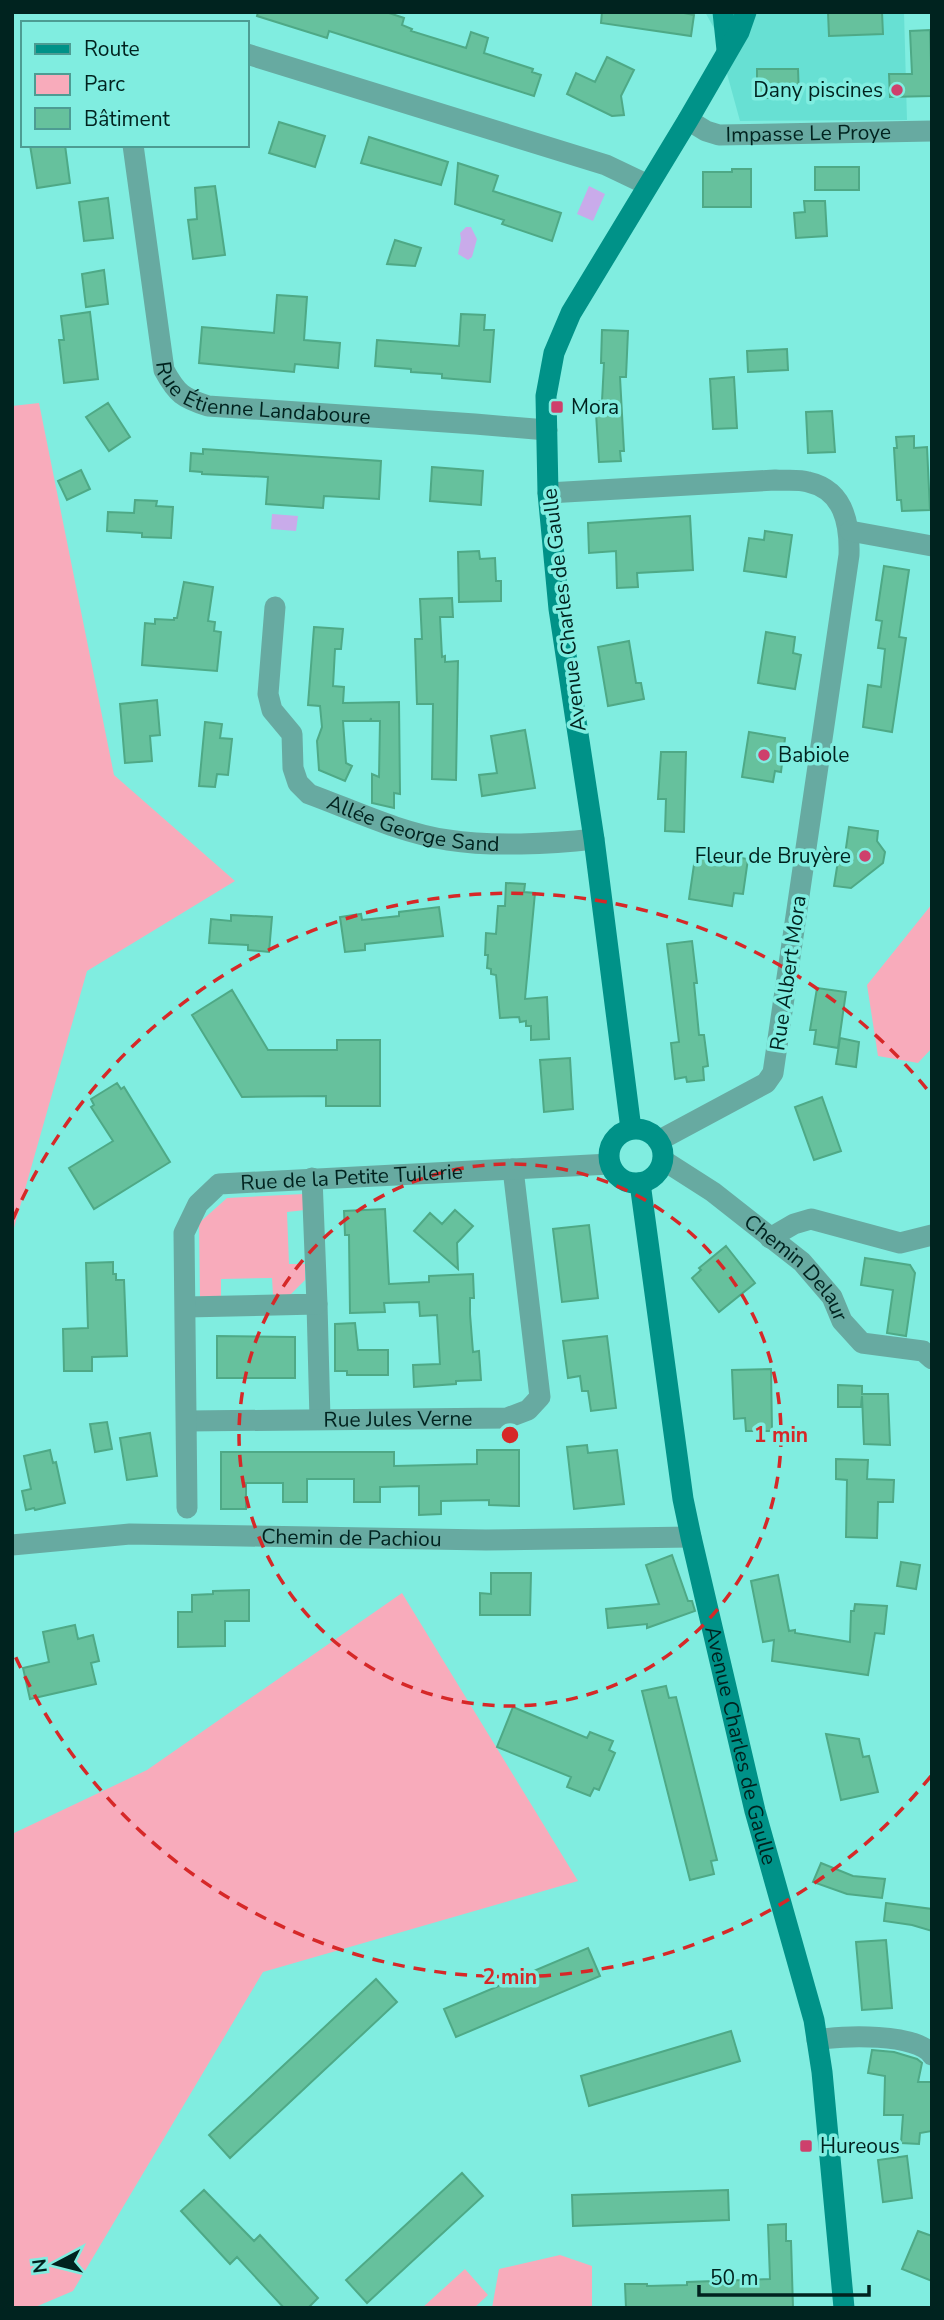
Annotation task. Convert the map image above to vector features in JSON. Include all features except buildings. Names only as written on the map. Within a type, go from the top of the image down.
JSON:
[{"type":"street","points":[[723,12],[727,50]]},
{"type":"street","name":"Avenue Charles de Gaulle","points":[[631,1129],[594,839],[559,608],[548,493],[545,396],[554,353],[571,313],[688,120],[739,32],[746,12]]},
{"type":"street","points":[[248,54],[606,165],[648,185]]},
{"type":"street","name":"Impasse Le Proye","points":[[688,120],[719,135],[932,131]]},
{"type":"street","name":"Rue Étienne Landaboure","points":[[133,147],[164,370],[175,390],[187,400],[208,406],[547,430]]},
{"type":"street","name":"Rue Albert Mora","points":[[548,493],[775,480],[808,482],[829,490],[844,510],[850,531],[849,555],[773,1073],[766,1083],[660,1151]]},
{"type":"street","points":[[850,531],[932,546]]},
{"type":"street","name":"Allée George Sand","points":[[275,607],[268,694],[272,710],[292,734],[293,768],[298,783],[309,794],[402,828],[447,840],[523,843],[594,839]]},
{"type":"street","points":[[631,1129],[651,1134],[660,1151],[655,1176],[640,1183],[627,1182],[617,1175],[610,1164],[613,1142],[631,1129]]},
{"type":"street","name":"Chemin Delaur","points":[[660,1151],[802,1262],[832,1297],[842,1321],[862,1343],[923,1351],[932,1359]]},
{"type":"street","name":"Rue de la Petite Tuilerie","points":[[187,1508],[184,1233],[198,1204],[219,1184],[610,1164]]},
{"type":"street","name":"Rue Jules Verne","points":[[188,1421],[507,1418],[527,1410],[540,1398],[513,1168]]},
{"type":"street","points":[[312,1178],[320,1419]]},
{"type":"street","name":"Avenue Charles de Gaulle","points":[[640,1183],[681,1485],[691,1537],[755,1811],[808,1997],[817,2040],[844,2308]]},
{"type":"street","points":[[770,1238],[794,1224],[811,1219],[900,1243],[932,1235]]},
{"type":"street","points":[[186,1307],[317,1304]]},
{"type":"street","name":"Chemin de Pachiou","points":[[12,1545],[130,1534],[486,1540],[691,1537]]},
{"type":"street","points":[[817,2040],[842,2035],[866,2036],[923,2045],[931,2053]]},
{"type":"shaded area","points":[[705,12],[904,12],[907,120],[740,121],[715,30]]},
{"type":"shaded area","points":[[589,186],[605,194],[593,221],[577,214]]},
{"type":"shaded area","points":[[466,227],[471,227],[477,239],[472,257],[468,260],[458,254],[460,233]]},
{"type":"shaded area","points":[[272,514],[298,516],[296,531],[271,529]]},
{"type":"green space","points":[[39,403],[114,775],[235,881],[87,971],[12,1235],[12,406]]},
{"type":"green space","points":[[932,904],[932,1048],[918,1063],[878,1056],[867,985]]},
{"type":"green space","points":[[304,1194],[305,1210],[287,1212],[289,1264],[305,1264],[305,1280],[290,1295],[273,1295],[272,1278],[221,1279],[221,1298],[200,1299],[199,1223],[227,1198]]},
{"type":"green space","points":[[402,1593],[578,1881],[263,1972],[73,2291],[33,2308],[12,2308],[12,1834],[147,1770]]},
{"type":"green space","points":[[560,2255],[592,2266],[592,2308],[492,2308],[499,2269]]},
{"type":"green space","points":[[465,2269],[488,2295],[474,2308],[422,2308]]},
{"type":"place","name":"Dany piscines","points":[[897,90]]},
{"type":"place","name":"Mora","points":[[557,407]]},
{"type":"place","name":"Babiole","points":[[764,755]]},
{"type":"place","name":"Fleur de Bruyère","points":[[865,856]]},
{"type":"place","name":"Hureous","points":[[806,2146]]}]
